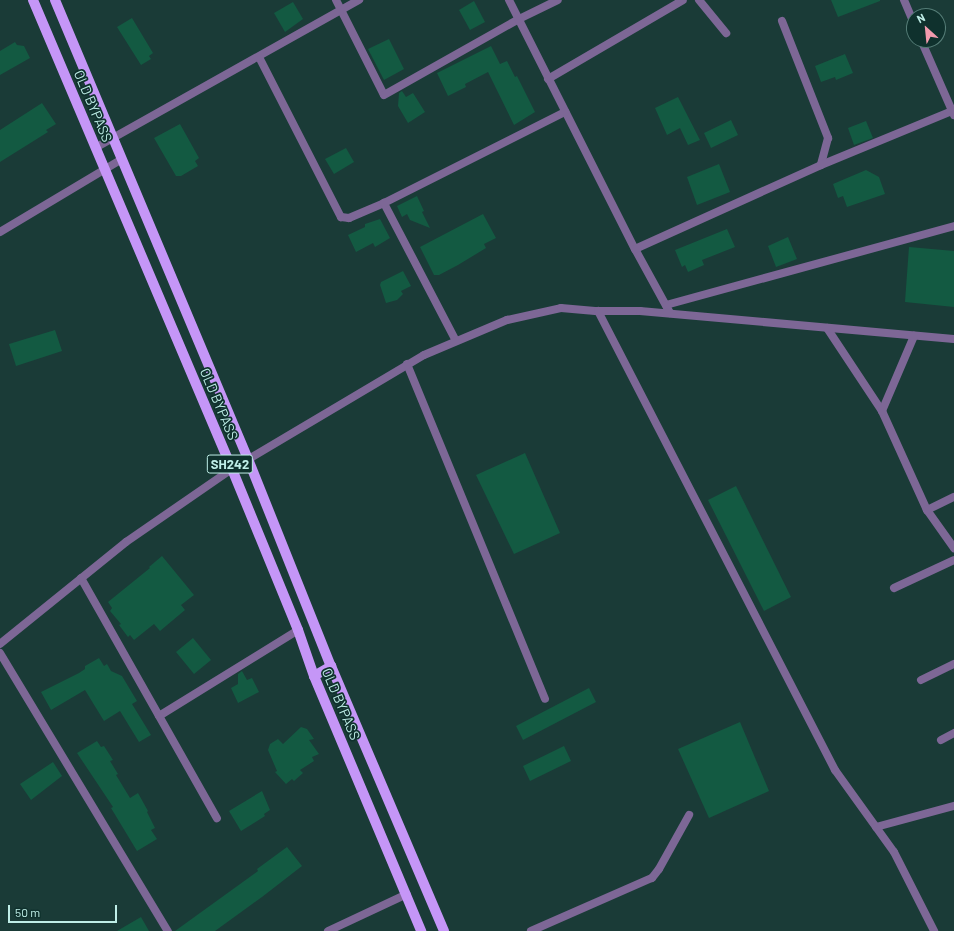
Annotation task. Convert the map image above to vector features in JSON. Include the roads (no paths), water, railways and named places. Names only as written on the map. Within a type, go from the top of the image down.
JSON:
[{"type":"main road","name":"OLD BYPASS","points":[[33,0],[232,469],[298,630],[314,676],[407,894],[421,931]]},
{"type":"main road","points":[[55,0],[248,459],[331,666],[444,931]]},
{"type":"main road","points":[[314,676],[331,666]]},
{"type":"street","points":[[336,0],[384,95],[519,19],[558,0]]},
{"type":"street","points":[[96,148],[359,0]]},
{"type":"street","points":[[509,0],[635,249],[670,313]]},
{"type":"street","points":[[548,79],[683,0]]},
{"type":"street","points":[[699,0],[726,33]]},
{"type":"street","points":[[782,21],[828,138],[821,165]]},
{"type":"street","points":[[635,249],[821,165],[953,113],[925,48]]},
{"type":"street","points":[[259,56],[341,217],[349,218],[384,203],[565,112]]},
{"type":"street","points":[[0,232],[122,159]]},
{"type":"street","points":[[384,203],[456,341]]},
{"type":"street","points":[[666,305],[954,226]]},
{"type":"street","points":[[0,644],[126,542],[232,469],[407,364],[456,341],[515,318],[561,308],[598,311],[640,311],[954,340]]},
{"type":"street","points":[[598,311],[835,770],[894,852],[934,931]]},
{"type":"street","points":[[827,328],[882,411],[927,510],[954,548]]},
{"type":"street","points":[[882,411],[914,336]]},
{"type":"street","points":[[407,364],[545,699]]},
{"type":"street","points":[[927,510],[954,497]]},
{"type":"street","points":[[894,588],[954,560]]},
{"type":"street","points":[[82,578],[217,818]]},
{"type":"street","points":[[160,716],[298,630]]},
{"type":"street","points":[[0,653],[168,931]]},
{"type":"street","points":[[921,680],[954,664]]},
{"type":"street","points":[[941,740],[954,733]]},
{"type":"street","points":[[876,827],[954,806]]},
{"type":"street","points":[[531,931],[652,878],[659,869],[689,815]]},
{"type":"street","points":[[328,931],[407,894]]}]
